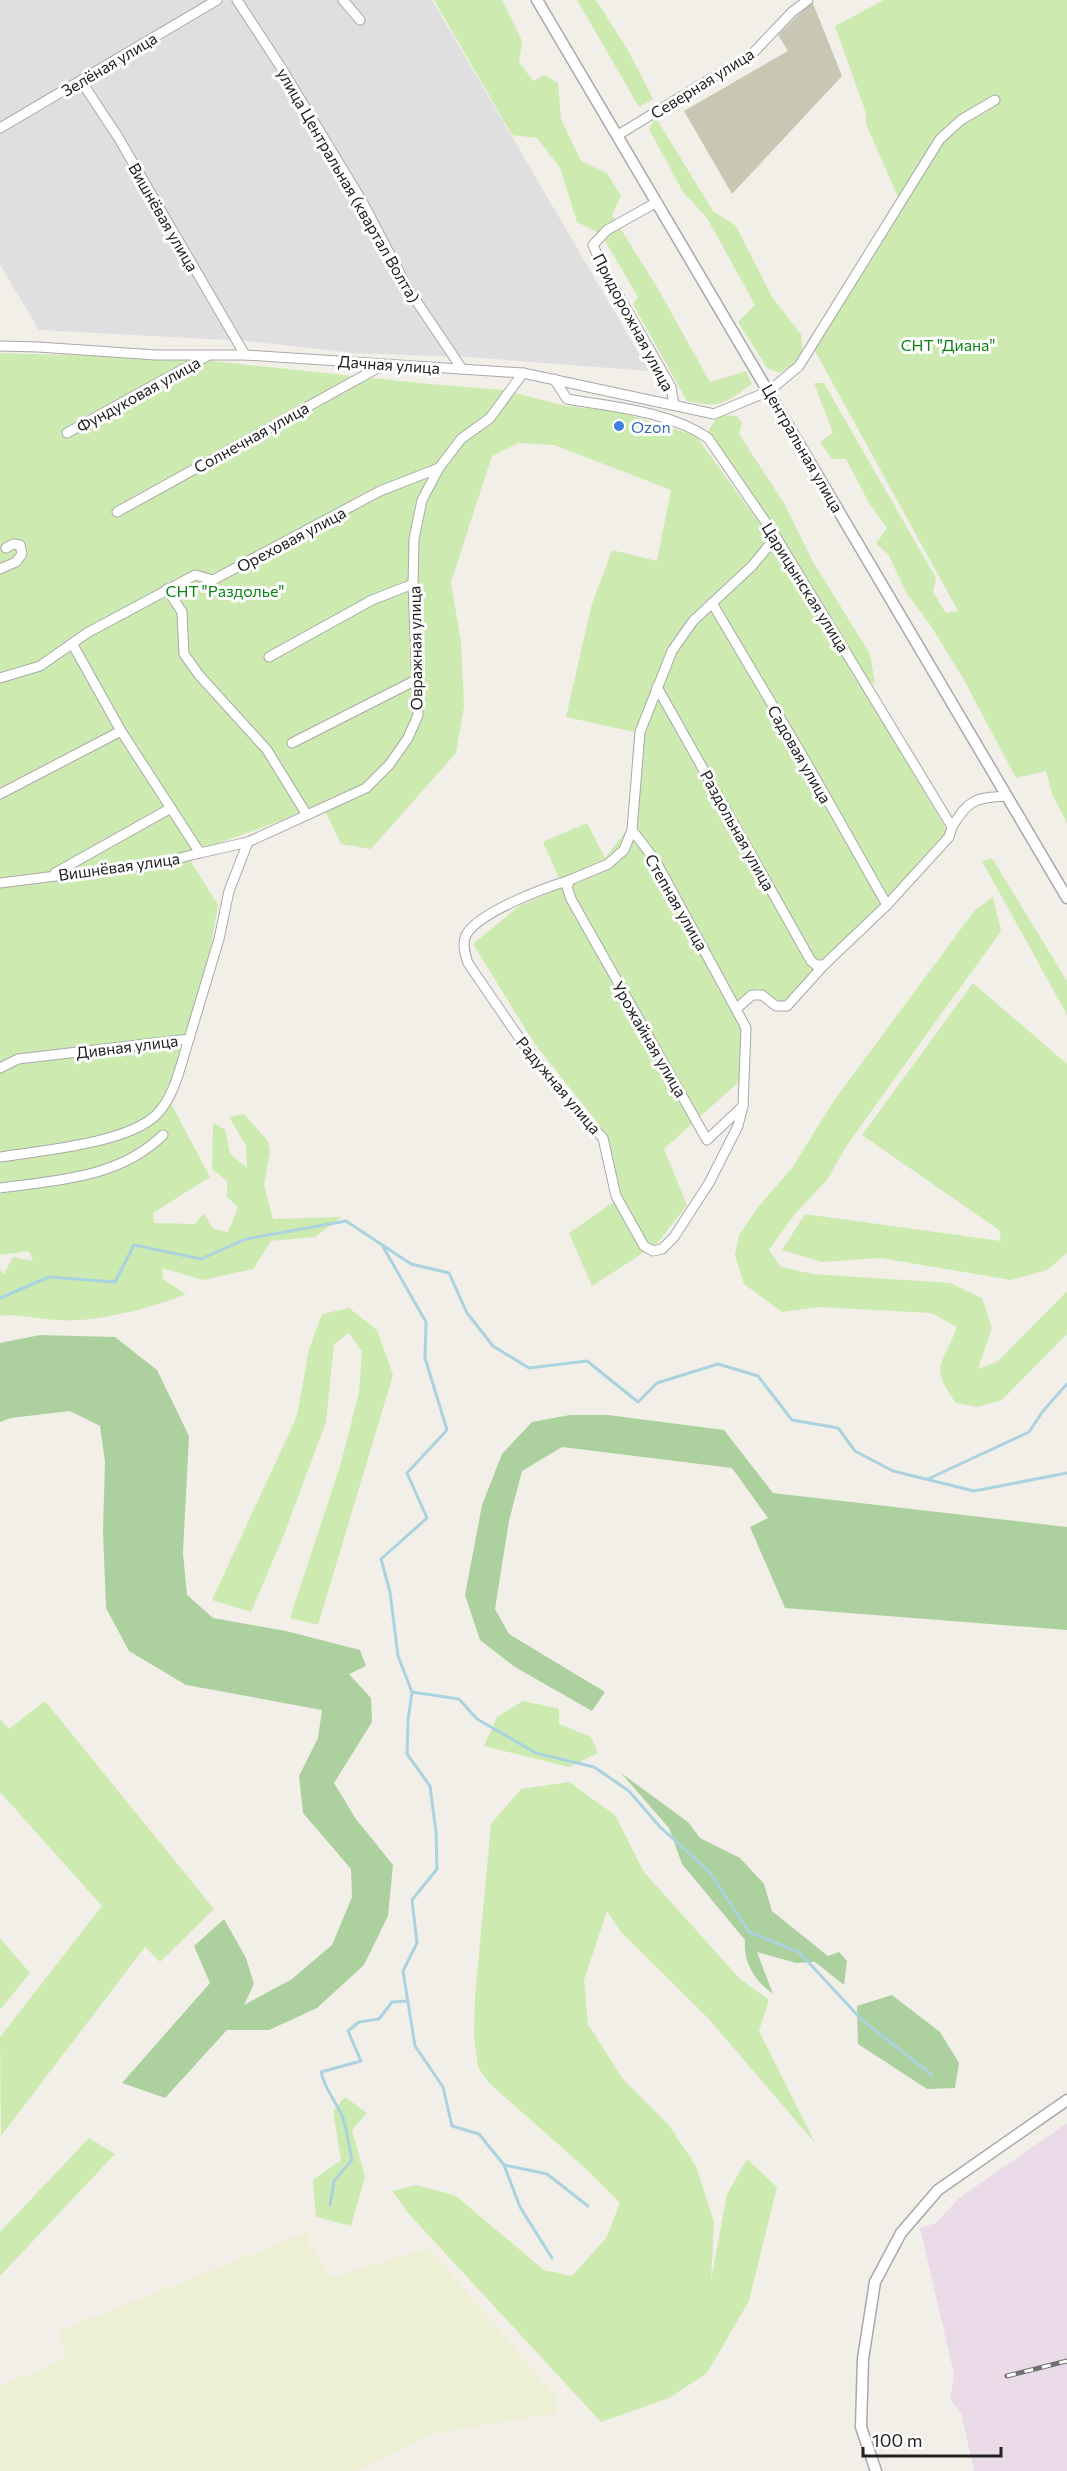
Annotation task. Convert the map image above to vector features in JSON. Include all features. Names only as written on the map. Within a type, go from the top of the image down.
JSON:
[{"type":"street","name":"Зелёная улица","points":[[0,128],[217,0]]},
{"type":"street","name":"улица Центральная (квартал Волта)","points":[[237,0],[362,201],[406,287],[462,369]]},
{"type":"street","points":[[343,0],[360,20]]},
{"type":"street","name":"Центральная улица","points":[[537,0],[1067,898]]},
{"type":"street","name":"Северная улица","points":[[618,135],[753,52],[792,12],[808,0]]},
{"type":"street","name":"Вишнёвая улица","points":[[81,81],[118,137],[245,355]]},
{"type":"street","name":"Дачная улица","points":[[0,346],[38,346],[156,356],[245,355],[523,373],[714,414],[769,391],[799,366],[940,139],[961,120],[995,100]]},
{"type":"street","name":"Придорожная улица","points":[[657,202],[607,231],[593,244],[603,268],[671,387],[674,405]]},
{"type":"street","name":"Фундуковая улица","points":[[67,433],[209,355]]},
{"type":"street","name":"Солнечная улица","points":[[117,512],[349,382],[386,364]]},
{"type":"street","points":[[439,468],[461,440],[489,418],[523,373]]},
{"type":"street","name":"Царицынская улица","points":[[554,379],[567,399],[661,418],[694,429],[708,438],[776,537],[952,827]]},
{"type":"street","name":"Овражная улица","points":[[200,853],[248,842],[366,789],[389,765],[408,738],[418,715],[413,584],[414,539],[422,500],[439,468]]},
{"type":"street","name":"Ореховая улица","points":[[0,678],[40,666],[87,633],[195,575],[213,580],[380,491],[439,468]]},
{"type":"street","points":[[570,880],[608,864],[624,850],[632,830],[640,732],[672,651],[693,621],[752,566],[776,537]]},
{"type":"street","points":[[0,569],[16,562],[22,554],[20,545],[13,544],[6,548]]},
{"type":"street","points":[[269,657],[372,600],[413,584]]},
{"type":"street","points":[[167,590],[182,612],[184,654],[199,675],[267,750],[307,815]]},
{"type":"street","name":"Садовая улица","points":[[712,603],[887,905]]},
{"type":"street","name":"Вишнёвая улица","points":[[0,883],[159,863],[200,853],[121,731],[73,645]]},
{"type":"street","points":[[292,743],[416,680]]},
{"type":"street","name":"Раздольная улица","points":[[657,687],[811,961],[816,965],[824,965]]},
{"type":"street","points":[[0,794],[121,731]]},
{"type":"street","points":[[743,1106],[746,1028],[736,1009],[752,995],[762,995],[776,1006],[787,1006],[824,965],[887,905],[949,837],[952,827],[965,807],[984,797],[1007,796]]},
{"type":"street","points":[[50,876],[171,807]]},
{"type":"street","name":"Степная улица","points":[[632,830],[655,860],[736,1009]]},
{"type":"street","name":"Дивная улица","points":[[0,1068],[18,1059],[189,1039],[219,939],[229,891],[248,842]]},
{"type":"street","name":"Радужная улица","points":[[570,880],[511,903],[472,927],[465,937],[464,949],[468,963],[522,1042],[570,1103],[603,1138],[616,1196],[644,1246],[653,1251],[662,1249],[674,1237],[709,1183],[738,1126],[743,1106]]},
{"type":"street","name":"Урожайная улица","points":[[570,880],[567,887],[571,899],[707,1140],[743,1106]]},
{"type":"street","points":[[0,1157],[95,1141],[127,1132],[156,1116],[170,1094],[189,1039]]},
{"type":"street","points":[[0,1188],[91,1175],[126,1160],[152,1145],[163,1135]]},
{"type":"street","points":[[876,2471],[861,2427],[863,2359],[875,2282],[901,2233],[938,2190],[1067,2100]]},
{"type":"shaded area","points":[[0,0],[432,0],[649,371],[467,357],[353,353],[247,341],[39,330],[0,265]]},
{"type":"shaded area","points":[[812,1],[842,76],[732,194],[684,111],[788,51],[778,35]]},
{"type":"shaded area","points":[[1067,2123],[1067,2471],[974,2471],[961,2413],[950,2399],[954,2374],[920,2228],[936,2223],[959,2198]]},
{"type":"shaded area","points":[[309,2231],[310,2245],[332,2277],[429,2248],[558,2399],[556,2413],[438,2433],[356,2471],[0,2471],[0,2387],[65,2357],[59,2331]]},
{"type":"green space","points":[[434,0],[502,0],[522,41],[519,62],[533,81],[545,75],[558,83],[561,119],[581,161],[607,173],[621,196],[612,215],[657,287],[710,382],[746,371],[752,384],[722,403],[687,401],[633,304],[638,297],[601,234],[577,222],[560,168],[537,138],[512,135]]},
{"type":"green space","points":[[577,0],[596,0],[628,50],[653,99],[639,107]]},
{"type":"green space","name":"СНТ \"Диана\"","points":[[884,0],[1067,0],[1067,823],[1052,794],[1046,771],[1016,778],[964,680],[929,623],[907,594],[888,554],[876,544],[887,528],[869,503],[846,459],[832,459],[820,442],[833,433],[814,383],[824,383],[936,578],[933,592],[946,613],[958,611],[809,340],[898,197],[866,124],[866,113],[835,26]]},
{"type":"green space","points":[[656,118],[713,211],[736,226],[772,297],[801,334],[803,356],[800,361],[779,373],[767,368],[738,322],[755,305],[707,218],[683,192],[649,129]]},
{"type":"green space","name":"СНТ \"Раздолье\"","points":[[0,353],[193,359],[504,390],[566,406],[617,411],[696,436],[779,550],[950,836],[881,908],[781,1005],[758,988],[733,1010],[745,1034],[739,1060],[741,1080],[664,1149],[687,1205],[657,1244],[592,1286],[569,1233],[622,1196],[610,1147],[597,1122],[534,1043],[473,944],[519,906],[563,887],[543,842],[587,823],[605,858],[628,828],[634,732],[566,717],[591,607],[612,550],[657,561],[671,490],[554,445],[519,443],[492,456],[451,582],[461,643],[464,706],[456,753],[371,849],[341,844],[321,803],[280,821],[187,855],[218,905],[209,958],[167,1096],[210,1177],[153,1213],[154,1223],[195,1224],[204,1213],[213,1229],[228,1232],[238,1207],[227,1197],[227,1181],[212,1169],[213,1123],[225,1129],[230,1154],[247,1168],[246,1146],[229,1117],[244,1114],[268,1141],[270,1151],[264,1185],[273,1219],[341,1217],[315,1237],[271,1241],[253,1269],[203,1280],[162,1268],[163,1279],[186,1294],[148,1307],[106,1317],[81,1320],[0,1316],[0,1270],[4,1274],[13,1257],[33,1261],[29,1251],[0,1255]]},
{"type":"green space","points":[[718,415],[737,416],[742,422],[739,434],[784,503],[812,560],[870,654],[875,684],[864,680],[719,451],[708,432]]},
{"type":"green space","points":[[992,858],[1067,981],[1067,1015],[982,861]]},
{"type":"green space","points":[[993,897],[1001,931],[847,1145],[827,1180],[794,1215],[769,1250],[781,1267],[813,1274],[950,1283],[982,1298],[992,1328],[978,1369],[998,1361],[1067,1291],[1067,1334],[1002,1400],[978,1407],[956,1403],[942,1380],[941,1365],[957,1327],[931,1313],[819,1307],[782,1312],[744,1284],[735,1255],[739,1235],[759,1206],[792,1168],[835,1099],[975,910]]},
{"type":"green space","points":[[973,983],[1067,1064],[1067,1253],[1047,1270],[1011,1280],[881,1258],[822,1262],[782,1250],[805,1214],[1001,1241],[999,1230],[862,1135]]},
{"type":"green space","points":[[349,1308],[377,1330],[393,1375],[318,1625],[290,1618],[341,1463],[359,1392],[362,1352],[349,1333],[334,1344],[326,1422],[285,1532],[251,1612],[212,1600],[297,1416],[309,1349],[322,1314]]},
{"type":"green space","points":[[40,1335],[115,1337],[157,1370],[189,1436],[183,1553],[187,1595],[213,1618],[286,1631],[360,1650],[366,1666],[349,1674],[371,1698],[372,1722],[334,1783],[356,1819],[393,1865],[388,1916],[364,1965],[317,2008],[269,2030],[227,2030],[165,2098],[122,2083],[210,1983],[194,1946],[224,1919],[246,1958],[254,1984],[244,2005],[292,1979],[332,1945],[352,1897],[351,1869],[303,1813],[299,1776],[318,1738],[322,1710],[186,1685],[129,1651],[106,1608],[103,1531],[105,1462],[100,1426],[70,1411],[11,1418],[0,1422],[0,1343]]},
{"type":"green space","points":[[570,1415],[608,1415],[724,1430],[773,1493],[1067,1527],[1067,1630],[785,1608],[750,1527],[768,1518],[732,1468],[562,1447],[522,1471],[509,1521],[495,1609],[509,1634],[605,1692],[592,1711],[515,1667],[480,1640],[465,1595],[482,1505],[502,1454],[532,1422]]},
{"type":"green space","points":[[45,1701],[214,1909],[160,1962],[145,1947],[1,2136],[0,2037],[102,1906],[0,1792],[0,1719],[9,1729]]},
{"type":"green space","points":[[523,1701],[559,1709],[559,1724],[591,1737],[598,1753],[569,1767],[484,1746],[497,1717]]},
{"type":"green space","points":[[621,1773],[688,1822],[700,1838],[740,1858],[764,1884],[772,1911],[828,1956],[839,1952],[847,1961],[844,1985],[815,1962],[796,1963],[757,1952],[773,1994],[767,1989],[748,1964],[745,1940],[682,1864],[669,1828]]},
{"type":"green space","points":[[569,1782],[615,1815],[644,1872],[739,1978],[769,2000],[759,2031],[815,2143],[708,2018],[621,1932],[607,1911],[584,1980],[588,2024],[622,2078],[668,2124],[696,2166],[714,2222],[711,2281],[727,2194],[747,2159],[777,2187],[749,2301],[707,2373],[669,2398],[601,2422],[408,2213],[392,2191],[416,2185],[456,2196],[544,2270],[572,2276],[606,2238],[620,2203],[585,2168],[489,2083],[478,2067],[474,2036],[475,1997],[491,1824],[521,1789]]},
{"type":"green space","points":[[0,1938],[30,1973],[0,2010]]},
{"type":"green space","points":[[892,1995],[940,2032],[959,2063],[955,2088],[927,2089],[858,2044],[857,2006]]},
{"type":"green space","points":[[345,2097],[367,2113],[352,2130],[365,2177],[351,2226],[316,2217],[313,2180],[341,2160],[333,2111]]},
{"type":"green space","points":[[89,2138],[115,2154],[0,2276],[0,2232]]},
{"type":"waterway","points":[[0,1298],[49,1277],[115,1282],[134,1245],[201,1259],[246,1239],[346,1221],[411,1264],[449,1273],[467,1313],[493,1346],[529,1368],[587,1361],[638,1402],[657,1383],[718,1364],[758,1376],[792,1420],[838,1428],[855,1451],[893,1471],[974,1491],[1067,1473]]},
{"type":"waterway","points":[[382,1245],[426,1322],[425,1358],[447,1430],[407,1473],[427,1518],[381,1559],[390,1592],[398,1656],[412,1692],[459,1699],[477,1719],[536,1753],[594,1767],[629,1791],[660,1827],[710,1872],[749,1932],[799,1952],[861,2019],[932,2075]]},
{"type":"waterway","points":[[928,1479],[1029,1432],[1043,1411],[1067,1384]]},
{"type":"waterway","points":[[412,1692],[407,1754],[430,1786],[436,1832],[437,1869],[412,1900],[417,1943],[403,1971],[415,2046],[443,2087],[452,2126],[479,2134],[504,2165],[547,2174],[588,2206]]},
{"type":"waterway","points":[[330,2205],[334,2181],[352,2160],[343,2118],[321,2072],[361,2061],[348,2031],[359,2022],[379,2019],[392,2002],[408,2001]]},
{"type":"waterway","points":[[504,2165],[520,2207],[552,2258]]},
{"type":"railway","points":[[1007,2376],[1067,2361]]},
{"type":"place","name":"Ozon","points":[[619,426]]}]
